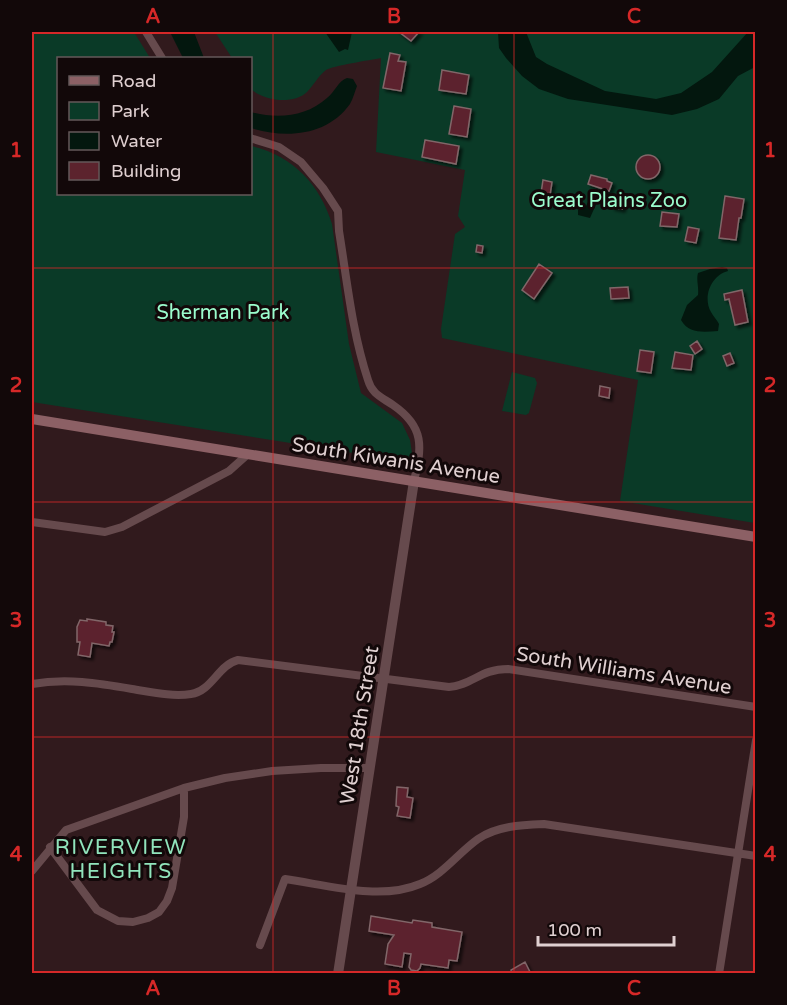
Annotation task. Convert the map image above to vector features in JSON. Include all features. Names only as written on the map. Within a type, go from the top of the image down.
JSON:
[{"type":"main road","name":"South Kiwanis Avenue","points":[[32,419],[756,537]]},
{"type":"street","points":[[146,32],[161,57]]},
{"type":"street","points":[[252,139],[279,147],[301,162],[323,188],[338,212],[339,231],[363,365],[372,391],[414,423],[420,447],[414,481]]},
{"type":"street","points":[[32,522],[105,532],[122,527],[229,471],[248,454]]},
{"type":"street","name":"West 18th Street","points":[[338,974],[414,481]]},
{"type":"street","name":"South Williams Avenue","points":[[32,684],[59,681],[90,682],[155,693],[189,694],[200,691],[226,664],[238,660],[449,687],[466,683],[486,671],[508,669],[756,706]]},
{"type":"street","points":[[719,974],[756,741]]},
{"type":"street","points":[[32,871],[66,830],[184,788],[225,778],[272,771],[370,768]]},
{"type":"street","points":[[50,847],[97,910],[118,921],[133,922],[148,918],[159,912],[168,901],[172,888],[184,817],[184,788]]},
{"type":"street","points":[[260,945],[285,879],[391,892],[420,885],[439,873],[477,840],[489,833],[511,826],[544,825],[756,856]]},
{"type":"green space","name":"Sherman Park","points":[[32,32],[134,32],[149,57],[57,57],[57,195],[252,195],[252,146],[266,150],[291,164],[312,184],[332,224],[349,344],[361,393],[402,423],[410,440],[412,453],[410,462],[32,402]]},
{"type":"green space","name":"Great Plains Zoo","points":[[215,32],[755,32],[755,523],[620,501],[638,380],[442,338],[441,329],[455,234],[465,227],[458,216],[465,170],[376,152],[381,58],[330,68],[301,96],[279,100],[263,96],[252,90],[252,57],[231,57]]},
{"type":"green space","points":[[512,372],[535,378],[537,383],[529,413],[526,415],[502,411]]},
{"type":"water","points":[[170,32],[194,32],[204,57],[182,57]]},
{"type":"water","points":[[325,32],[352,32],[348,50],[339,52]]},
{"type":"water","points":[[498,32],[526,32],[536,57],[605,91],[656,99],[681,93],[712,72],[748,32],[755,32],[755,67],[738,76],[719,99],[697,109],[672,115],[568,99],[539,89],[522,76],[506,58],[499,48]]},
{"type":"water","points":[[347,78],[353,79],[357,86],[350,104],[330,123],[318,129],[292,134],[252,128],[252,112],[281,116],[301,113],[330,96]]},
{"type":"water","points":[[592,194],[597,202],[590,218],[578,215],[578,210],[586,206]]},
{"type":"water","points":[[722,267],[727,268],[728,271],[717,277],[708,293],[708,306],[719,324],[718,331],[697,331],[688,328],[681,320],[687,305],[698,295],[698,273]]},
{"type":"building","points":[[399,32],[419,32],[411,41]]},
{"type":"building","points":[[390,53],[400,55],[398,61],[406,62],[401,91],[383,88]]},
{"type":"building","points":[[442,70],[469,75],[466,94],[439,90]]},
{"type":"building","points":[[454,106],[471,109],[467,137],[449,134]]},
{"type":"building","points":[[425,140],[459,146],[456,164],[422,157]]},
{"type":"building","points":[[648,155],[656,159],[660,167],[656,175],[648,179],[640,175],[636,167],[640,159]]},
{"type":"building","points":[[591,175],[607,179],[612,183],[609,191],[588,184]]},
{"type":"building","points":[[543,180],[552,182],[549,202],[540,200]]},
{"type":"building","points":[[615,195],[625,197],[622,209],[612,207]]},
{"type":"building","points":[[725,196],[744,199],[736,240],[719,238]]},
{"type":"building","points":[[662,212],[679,214],[677,227],[660,226]]},
{"type":"building","points":[[688,227],[699,229],[696,243],[685,241]]},
{"type":"building","points":[[477,245],[483,246],[482,253],[476,252]]},
{"type":"building","points":[[539,264],[552,273],[534,299],[522,290]]},
{"type":"building","points":[[628,287],[629,298],[611,299],[610,288]]},
{"type":"building","points":[[742,290],[748,322],[735,325],[729,299],[725,300],[724,294]]},
{"type":"building","points":[[697,341],[702,349],[695,354],[690,346]]},
{"type":"building","points":[[640,350],[654,352],[651,373],[637,371]]},
{"type":"building","points":[[675,352],[693,355],[691,370],[672,368]]},
{"type":"building","points":[[730,353],[734,363],[727,366],[723,356]]},
{"type":"building","points":[[600,386],[610,388],[609,398],[599,396]]},
{"type":"building","points":[[87,619],[106,622],[106,625],[113,626],[112,632],[114,632],[109,646],[92,643],[90,657],[78,655],[80,642],[77,642],[77,627],[80,620],[87,621]]},
{"type":"building","points":[[397,787],[408,788],[407,797],[413,798],[410,818],[397,816],[399,807],[396,806]]},
{"type":"building","points":[[371,916],[412,923],[413,920],[432,923],[432,927],[462,932],[457,961],[449,960],[448,968],[421,964],[417,971],[409,967],[411,954],[404,953],[402,967],[385,964],[388,944],[394,935],[369,931]]},
{"type":"building","points":[[525,962],[530,972],[512,974],[511,970]]},
{"type":"district","name":"RIVERVIEW HEIGHTS","points":[[121,859]]}]
